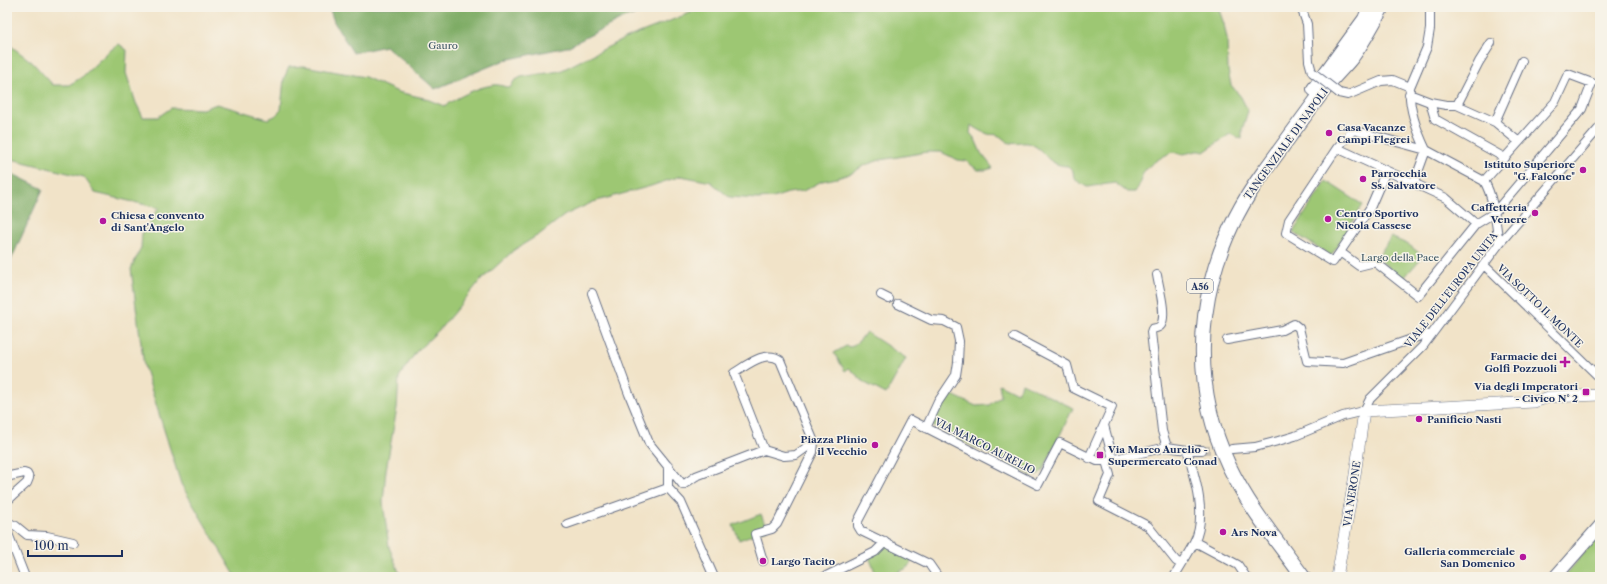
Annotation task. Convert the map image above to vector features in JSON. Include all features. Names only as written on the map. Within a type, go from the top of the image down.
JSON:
[{"type":"highway","name":"TANGENZIALE DI NAPOLI","points":[[1291,577],[1249,519],[1223,474],[1210,444],[1200,409],[1196,387],[1194,340],[1197,307],[1202,277],[1226,213],[1258,164],[1365,19],[1370,7]]},
{"type":"highway","name":"TANGENZIALE DI NAPOLI","points":[[1303,577],[1252,505],[1230,467],[1219,441],[1204,376],[1203,348],[1205,314],[1210,284],[1216,263],[1232,222],[1246,199],[1331,80],[1352,57],[1382,7]]},
{"type":"main road","points":[[1555,577],[1600,526]]},
{"type":"street","points":[[1301,7],[1307,24],[1309,62],[1312,72],[1339,93],[1348,95],[1381,82],[1393,80],[1430,102],[1446,105],[1457,104],[1495,122],[1519,142]]},
{"type":"street","points":[[1414,183],[1426,150],[1417,131],[1410,90],[1427,47],[1430,29],[1430,7]]},
{"type":"street","points":[[1457,104],[1479,62],[1491,43]]},
{"type":"street","points":[[1495,122],[1522,61]]},
{"type":"street","points":[[1340,252],[1359,266],[1375,262],[1418,296],[1476,224],[1494,213],[1582,109],[1592,83],[1568,74],[1556,102],[1484,181]]},
{"type":"street","points":[[1430,102],[1435,119],[1505,158]]},
{"type":"street","name":"VIALE DELL'EUROPA UNITA","points":[[1364,411],[1370,400],[1423,346],[1499,244],[1600,127]]},
{"type":"street","points":[[1386,170],[1370,208],[1333,262],[1286,233],[1289,220],[1337,148],[1353,130],[1426,150],[1484,181],[1487,185],[1494,213],[1499,244]]},
{"type":"street","points":[[1337,148],[1446,198],[1476,224]]},
{"type":"street","name":"VIA SOTTO IL MONTE","points":[[1484,265],[1600,378]]},
{"type":"street","points":[[1157,275],[1164,312],[1161,325],[1152,329],[1151,332],[1162,431],[1167,447]]},
{"type":"street","points":[[592,294],[649,443],[683,485],[681,502]]},
{"type":"street","points":[[881,295],[889,299]]},
{"type":"street","points":[[898,304],[931,320],[944,321],[956,327],[959,341],[956,375],[938,402],[926,428]]},
{"type":"street","points":[[1227,340],[1282,330],[1294,324],[1299,328],[1307,361],[1343,363],[1426,334],[1430,336]]},
{"type":"street","points":[[1014,337],[1067,365],[1073,388],[1112,407],[1089,458]]},
{"type":"street","points":[[763,561],[755,534],[772,529],[777,524],[813,452],[814,442],[780,360],[776,357],[770,356],[755,361],[734,373],[764,450]]},
{"type":"street","points":[[1232,449],[1255,447],[1278,441],[1301,434],[1343,416],[1364,411],[1534,402],[1549,404],[1598,400]]},
{"type":"street","name":"VIA NERONE","points":[[1337,577],[1355,476],[1364,411]]},
{"type":"street","name":"VIA MARCO AURELIO","points":[[885,542],[861,531],[858,526],[858,521],[911,420],[1038,485],[1060,444],[1097,461],[1110,460],[1167,447],[1187,450],[1202,450]]},
{"type":"street","points":[[1104,425],[1110,460],[1110,475],[1099,501],[1148,526],[1176,561],[1181,564]]},
{"type":"street","points":[[683,485],[696,476],[764,450],[784,456],[796,455],[814,442]]},
{"type":"street","points":[[1174,577],[1195,542],[1198,532],[1200,509],[1194,473],[1187,450]]},
{"type":"street","points":[[668,466],[668,488],[681,502],[714,577]]},
{"type":"street","points":[[7,474],[10,476],[24,473],[28,476],[29,480],[7,501]]},
{"type":"street","points":[[567,524],[668,488]]},
{"type":"street","points":[[7,522],[16,526],[27,535],[47,536],[73,542]]},
{"type":"street","points":[[7,531],[26,577]]},
{"type":"street","points":[[824,577],[876,552],[885,542],[929,564],[938,577]]},
{"type":"street","points":[[1195,542],[1238,565],[1246,577]]},
{"type":"green space","name":"Gauro","points":[[329,7],[662,7],[626,17],[567,47],[505,60],[435,89],[386,46],[353,53],[334,22]]},
{"type":"green space","points":[[705,7],[1218,7],[1227,39],[1228,70],[1231,85],[1241,97],[1248,111],[1242,130],[1242,139],[1230,134],[1204,152],[1196,151],[1183,154],[1174,152],[1167,154],[1145,170],[1135,192],[1127,192],[1115,183],[1087,187],[1074,179],[1073,171],[1068,166],[1051,161],[1037,147],[1026,143],[1010,143],[999,136],[986,133],[971,125],[970,133],[975,139],[981,153],[993,168],[978,170],[966,161],[958,160],[941,152],[927,152],[880,160],[865,165],[852,173],[822,181],[803,191],[788,193],[773,198],[757,199],[729,197],[711,182],[681,176],[593,202],[565,215],[540,234],[514,250],[480,281],[440,329],[416,352],[399,377],[397,408],[386,470],[383,502],[389,547],[401,577],[236,577],[181,484],[144,366],[131,269],[141,248],[142,233],[148,227],[154,214],[159,208],[95,193],[84,177],[7,158],[7,43],[32,62],[53,85],[69,85],[82,77],[108,52],[119,44],[127,50],[126,73],[136,103],[143,117],[158,117],[171,108],[202,109],[217,104],[268,119],[275,116],[281,110],[284,78],[289,67],[304,66],[365,77],[398,92],[424,98],[444,106],[474,90],[487,86],[500,85],[510,88],[514,81],[521,77],[560,71],[624,39]]},
{"type":"green space","points":[[7,171],[43,189],[7,269]]},
{"type":"green space","name":"Centro Sportivo Nicola Cassese","points":[[1326,181],[1363,205],[1331,256],[1293,232]]},
{"type":"green space","name":"Largo della Pace","points":[[1391,237],[1409,245],[1423,256],[1403,279],[1377,258]]},
{"type":"green space","points":[[866,332],[906,358],[886,394],[865,383],[849,368],[845,371],[834,353],[846,346],[851,347],[860,340]]},
{"type":"green space","points":[[1022,383],[1073,408],[1043,470],[1039,474],[1033,476],[932,426],[948,393],[976,406],[989,405],[1001,396],[999,384],[1017,393]]},
{"type":"green space","points":[[761,514],[767,529],[739,540],[733,525]]},
{"type":"green space","points":[[1600,534],[1600,577],[1564,577]]},
{"type":"green space","points":[[885,545],[912,559],[909,567],[897,573],[899,577],[877,577],[869,557]]},
{"type":"tunnel","points":[[1202,450],[1225,449]]},
{"type":"place","name":"Casa Vacanze Campi Flegrei","points":[[1329,133]]},
{"type":"place","name":"Istituto Superiore \"G. Falcone\"","points":[[1583,170]]},
{"type":"place","name":"Parrocchia Ss. Salvatore","points":[[1363,179]]},
{"type":"place","name":"Caffetteria Venere","points":[[1535,213]]},
{"type":"place","name":"Centro Sportivo Nicola Cassese","points":[[1328,219]]},
{"type":"place","name":"Chiesa e convento di Sant'Angelo","points":[[103,221]]},
{"type":"place","name":"Farmacie dei Golfi Pozzuoli","points":[[1565,362]]},
{"type":"place","name":"Via degli Imperatori - Civico N° 2","points":[[1586,392]]},
{"type":"place","name":"Panificio Nasti","points":[[1419,419]]},
{"type":"place","name":"Piazza Plinio il Vecchio","points":[[875,445]]},
{"type":"place","name":"Via Marco Aurelio - Supermercato Conad","points":[[1100,455]]},
{"type":"place","name":"Ars Nova","points":[[1223,532]]},
{"type":"place","name":"Galleria commerciale San Domenico","points":[[1523,557]]},
{"type":"place","name":"Largo Tacito","points":[[763,561]]}]
